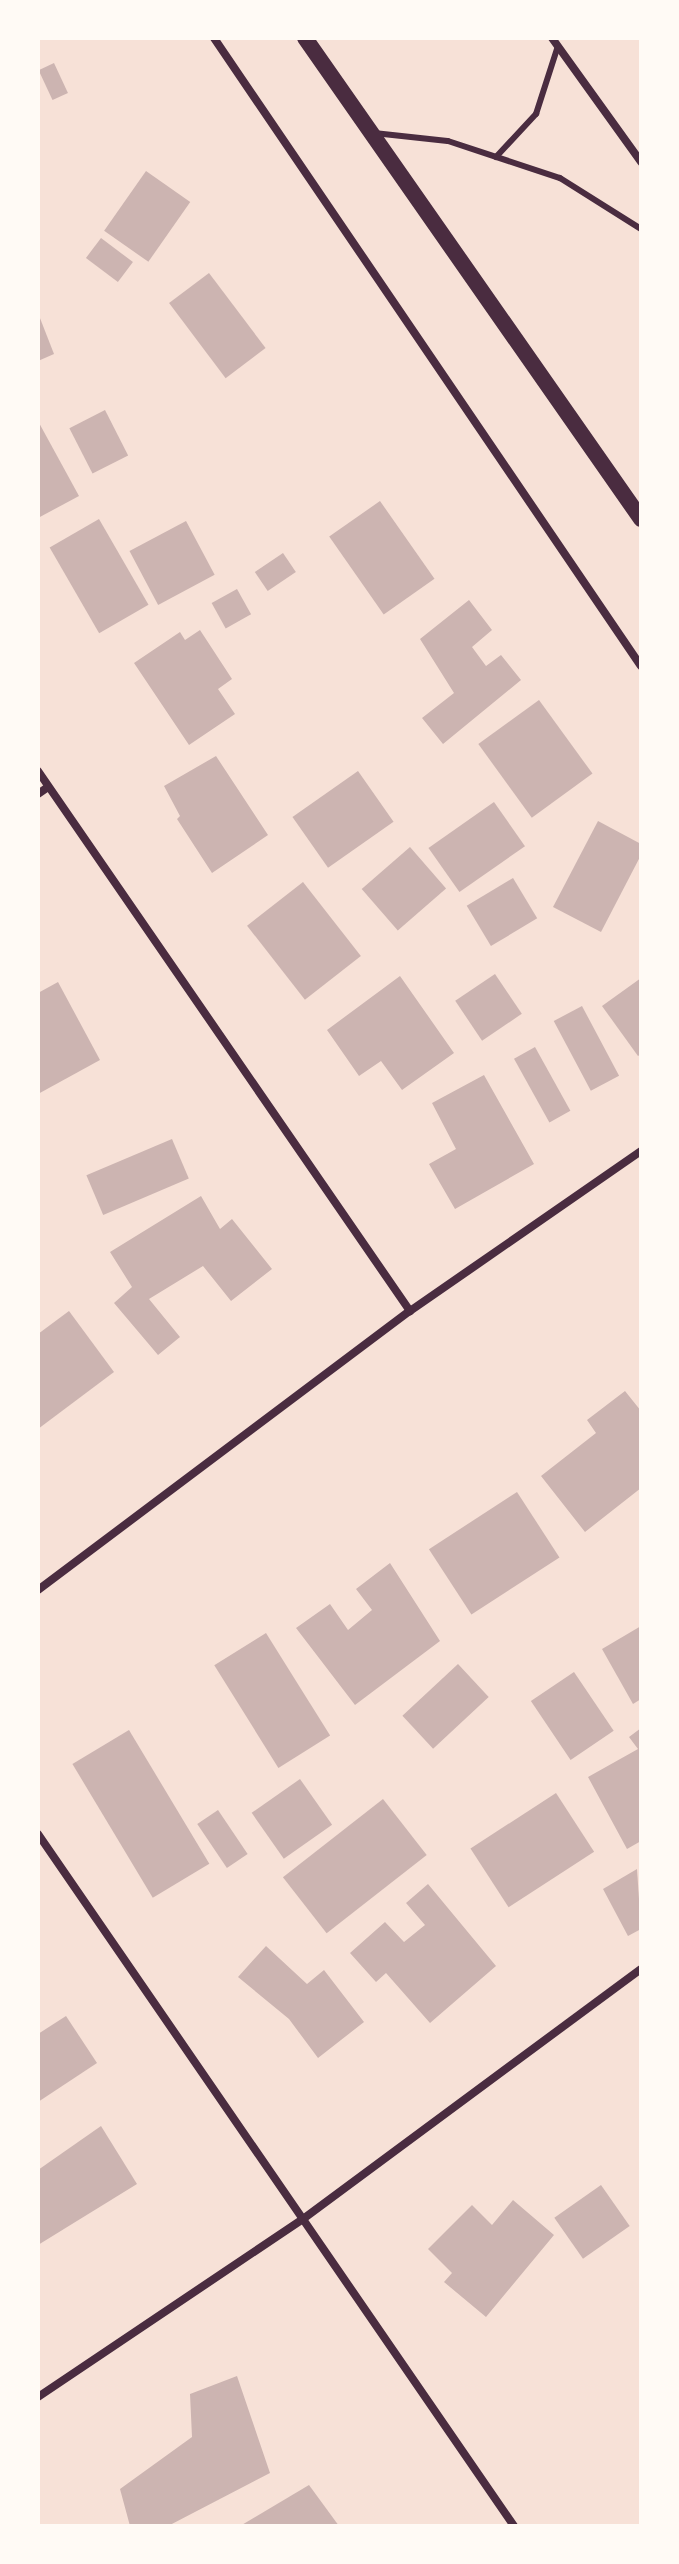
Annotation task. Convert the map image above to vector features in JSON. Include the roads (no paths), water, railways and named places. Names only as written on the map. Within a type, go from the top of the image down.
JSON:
[{"type":"main road","points":[[305,38],[641,519]]},
{"type":"street","points":[[214,38],[641,666]]},
{"type":"street","points":[[555,42],[641,162]]},
{"type":"street","points":[[38,771],[410,1311]]},
{"type":"street","points":[[38,794],[48,787]]},
{"type":"street","points":[[38,1590],[410,1311],[641,1151]]},
{"type":"street","points":[[38,1834],[514,2526]]},
{"type":"street","points":[[38,2397],[303,2219],[641,1969]]},
{"type":"lane","points":[[496,157],[536,114],[555,42]]},
{"type":"lane","points":[[371,132],[448,141],[560,178],[641,229]]}]
